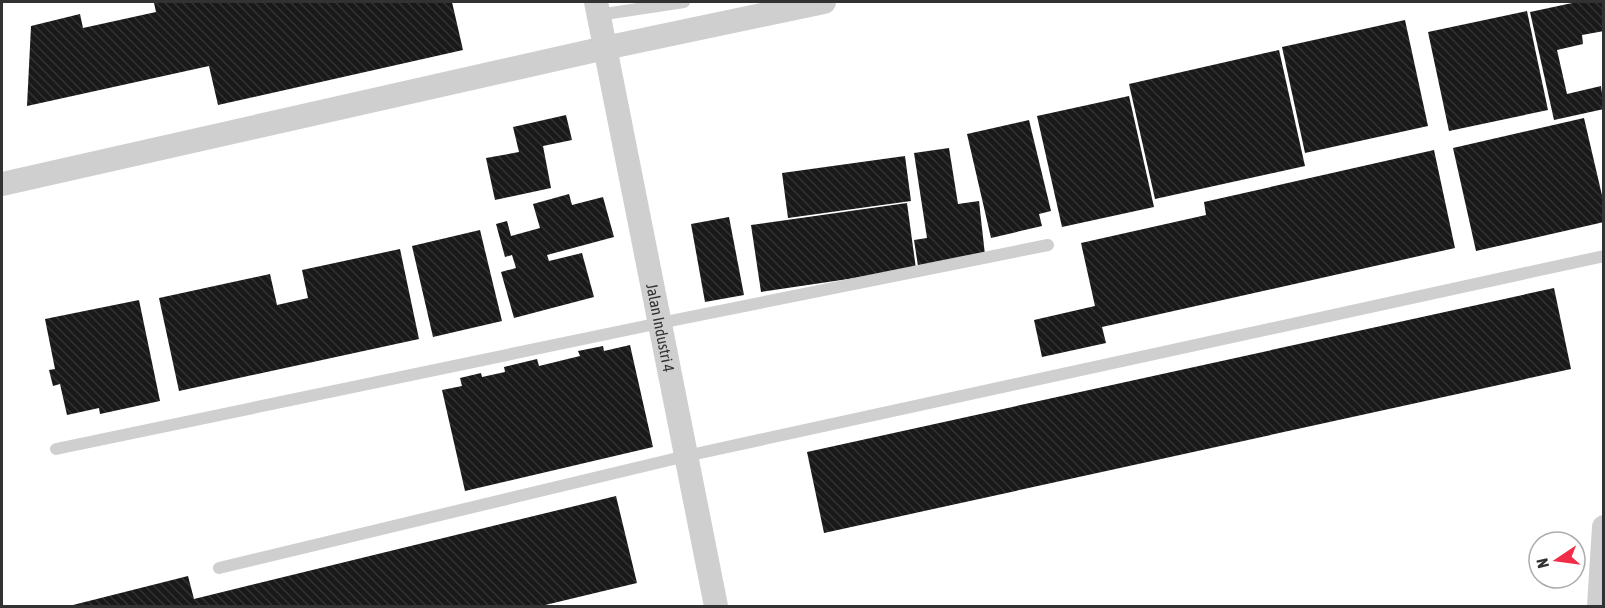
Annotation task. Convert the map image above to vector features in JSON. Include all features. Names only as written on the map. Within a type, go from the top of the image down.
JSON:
[{"type":"street","points":[[2,184],[605,48],[824,2]]},
{"type":"street","name":"Jalan Industri 4","points":[[597,8],[716,606]]},
{"type":"street","points":[[1599,606],[1604,527]]},
{"type":"lane","points":[[597,8],[684,2]]},
{"type":"lane","points":[[56,449],[660,322],[1047,244]]},
{"type":"lane","points":[[219,568],[686,456],[1604,256]]},
{"type":"building","points":[[452,2],[463,50],[218,105],[209,66],[27,106],[31,26],[80,14],[83,28],[156,12],[154,3]]},
{"type":"building","points":[[1577,2],[1604,2],[1604,31],[1582,35],[1583,44],[1557,50],[1567,94],[1601,86],[1604,109],[1554,120],[1530,12]]},
{"type":"building","points":[[1527,11],[1548,110],[1449,131],[1428,32]]},
{"type":"building","points":[[1405,20],[1428,126],[1305,153],[1282,47]]},
{"type":"building","points":[[1279,50],[1305,166],[1155,199],[1129,84]]},
{"type":"building","points":[[1129,96],[1154,207],[1062,227],[1037,116]]},
{"type":"building","points":[[566,115],[572,140],[543,146],[551,188],[495,200],[486,158],[519,152],[513,127]]},
{"type":"building","points":[[1584,118],[1604,204],[1604,222],[1476,251],[1453,148]]},
{"type":"building","points":[[1029,120],[1051,211],[1039,214],[1042,226],[991,238],[967,134]]},
{"type":"building","points":[[949,148],[958,204],[979,201],[985,255],[918,266],[914,240],[927,238],[914,153]]},
{"type":"building","points":[[1434,150],[1455,248],[1102,327],[1106,343],[1042,357],[1034,320],[1095,306],[1081,243],[1206,215],[1204,202]]},
{"type":"building","points":[[905,156],[911,201],[788,218],[782,173]]},
{"type":"building","points":[[569,194],[572,205],[603,197],[614,237],[547,255],[549,261],[582,253],[594,297],[514,318],[501,272],[516,268],[512,255],[505,257],[496,224],[507,221],[511,236],[540,228],[533,204]]},
{"type":"building","points":[[907,203],[916,269],[761,292],[751,225]]},
{"type":"building","points":[[729,217],[744,295],[705,302],[691,224]]},
{"type":"building","points":[[480,230],[502,321],[433,337],[412,246]]},
{"type":"building","points":[[400,249],[419,339],[179,391],[159,298],[270,274],[277,305],[308,298],[302,270]]},
{"type":"building","points":[[1554,288],[1571,369],[824,533],[807,452]]},
{"type":"building","points":[[139,300],[160,401],[100,414],[99,408],[67,415],[60,384],[53,386],[49,370],[55,369],[45,319]]},
{"type":"building","points":[[630,345],[653,447],[465,491],[442,390],[462,386],[460,378],[481,373],[482,377],[505,372],[504,367],[537,359],[539,366],[580,356],[578,351],[603,346],[604,351]]},
{"type":"building","points":[[616,496],[637,583],[541,606],[69,606],[188,576],[194,599]]}]
